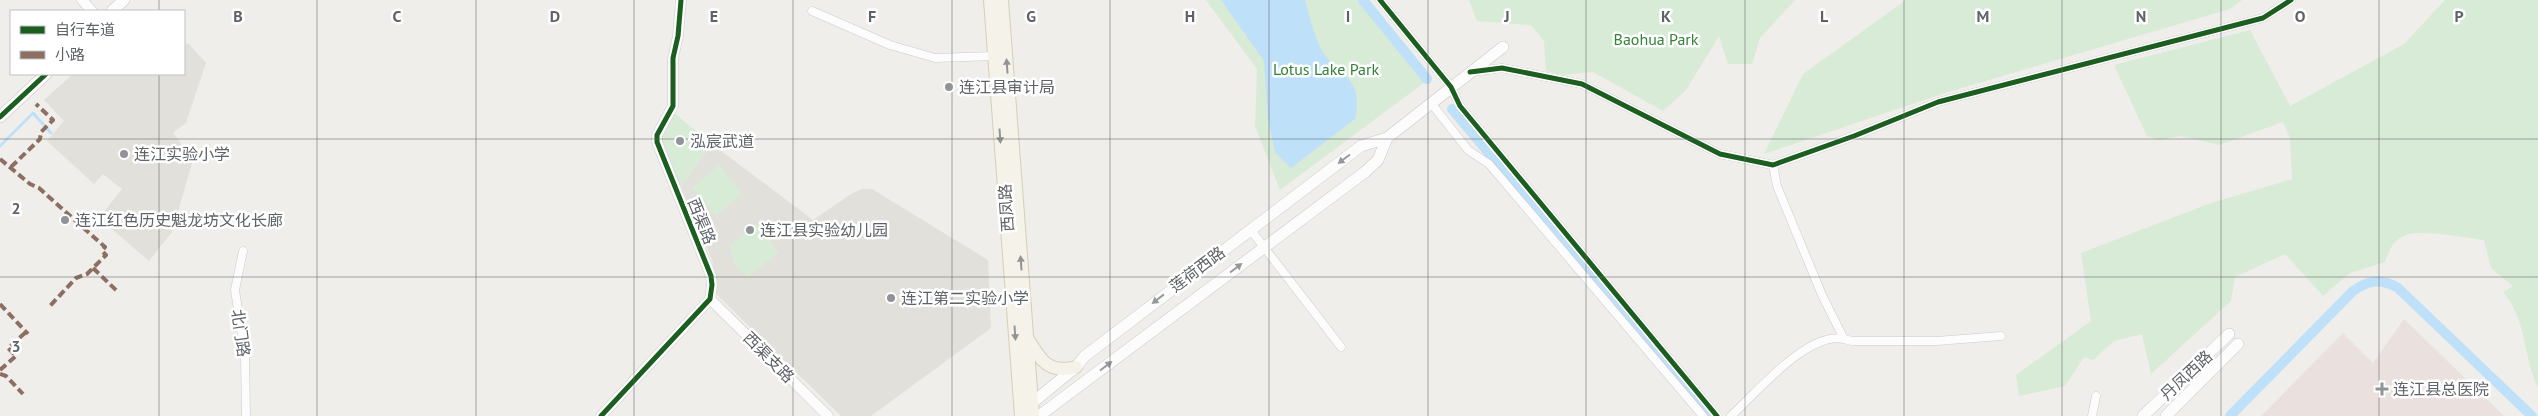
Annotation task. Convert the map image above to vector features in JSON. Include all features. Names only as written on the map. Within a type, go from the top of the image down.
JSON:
[{"type":"main road","points":[[113,10],[124,0]]},
{"type":"main road","name":"西凤路","points":[[990,0],[1025,413]]},
{"type":"main road","name":"西凤路","points":[[1002,0],[1027,338],[1025,413]]},
{"type":"main road","name":"莲荷西路","points":[[1025,413],[1076,367],[1085,356],[1250,229],[1361,146],[1387,138],[1503,47]]},
{"type":"main road","points":[[0,117],[45,75]]},
{"type":"main road","name":"莲荷西路","points":[[1039,416],[1375,164],[1387,138]]},
{"type":"main road","name":"丹凤西路","points":[[2143,416],[2229,334]]},
{"type":"main road","points":[[1027,338],[1036,353],[1048,366],[1065,370],[1076,367],[1087,380]]},
{"type":"main road","name":"丹凤西路","points":[[2166,416],[2238,344]]},
{"type":"street","points":[[82,0],[91,10]]},
{"type":"street","name":"西渠路","points":[[681,0],[678,36],[673,58],[673,106],[657,135],[656,142],[710,276],[712,285],[710,299]]},
{"type":"street","points":[[1380,0],[1451,87],[1460,106],[1717,416]]},
{"type":"street","points":[[1470,72],[1502,68],[1582,84],[1720,154],[1774,165],[1854,136],[1938,102],[2263,18],[2291,0]]},
{"type":"street","points":[[812,11],[890,45],[935,58],[994,56]]},
{"type":"street","points":[[1430,103],[1468,150],[1489,164],[1703,416]]},
{"type":"street","points":[[1774,165],[1777,186],[1822,295],[1844,339]]},
{"type":"street","points":[[1250,229],[1341,347]]},
{"type":"street","name":"北门路","points":[[243,251],[235,290],[245,355],[246,416]]},
{"type":"street","points":[[601,416],[710,299]]},
{"type":"street","name":"西渠支路","points":[[710,299],[828,416]]},
{"type":"street","points":[[1731,416],[1799,353],[1834,336],[1852,341],[1937,341],[2001,336]]},
{"type":"street","points":[[2092,416],[2096,396]]},
{"type":"shaded area","name":"连江实验小学","points":[[188,43],[206,63],[186,123],[173,133],[193,160],[172,232],[149,261],[99,218],[122,189],[103,174],[94,184],[47,141],[64,121],[44,100],[72,75],[185,75],[185,46]]},
{"type":"shaded area","name":"连江第二实验小学","points":[[712,144],[813,220],[851,194],[862,189],[872,189],[988,260],[991,328],[871,416],[841,416],[716,294],[716,276],[712,260],[681,186]]},
{"type":"shaded area","name":"连江县总医院","points":[[2404,319],[2504,416],[2261,416],[2343,333],[2373,363]]},
{"type":"green space","name":"Lotus Lake Park","points":[[1206,0],[1365,0],[1429,79],[1280,190],[1255,126],[1257,69]]},
{"type":"green space","name":"Baohua Park","points":[[1469,0],[1795,0],[1760,38],[1752,64],[1728,64],[1719,36],[1686,90],[1663,111],[1593,72],[1563,75],[1546,71],[1544,41],[1531,25],[1477,21]]},
{"type":"green space","points":[[1906,0],[2242,0],[2230,9],[1948,92],[1764,154],[1803,74]]},
{"type":"green space","points":[[2445,0],[2538,0],[2538,388],[2533,376],[2521,326],[2511,303],[2503,292],[2513,286],[2491,268],[2484,240],[2444,234],[2412,233],[2402,237],[2392,246],[2385,262],[2350,273],[2323,296],[2285,254],[2235,277],[2231,301],[2151,374],[2142,334],[2114,341],[2093,360],[2084,357],[2065,386],[2019,396],[2016,375],[2091,321],[2081,253],[2211,203],[2292,179],[2290,138],[2283,122],[2219,145],[2181,136],[2159,140],[2147,136],[2114,65],[2250,30],[2290,106],[2404,44]]},
{"type":"green space","points":[[673,112],[712,144],[681,186],[661,146],[661,134]]},
{"type":"green space","points":[[719,165],[742,194],[715,216],[692,188]]},
{"type":"green space","points":[[756,224],[779,252],[747,278],[735,264],[729,246]]},
{"type":"water","points":[[1221,0],[1305,0],[1321,49],[1353,85],[1357,104],[1355,119],[1291,168],[1275,152],[1268,118],[1264,61]]},
{"type":"waterway","points":[[1363,0],[1427,79]]},
{"type":"waterway","points":[[1452,109],[1710,416]]},
{"type":"waterway","points":[[0,146],[33,113],[51,133]]},
{"type":"waterway","points":[[2230,416],[2353,291],[2364,284],[2375,282],[2386,283],[2398,288],[2532,416]]},
{"type":"marked path","points":[[11,167],[40,139],[41,132],[53,120],[36,104]]},
{"type":"marked path","points":[[0,159],[30,184],[39,188],[105,247],[102,251],[106,255],[87,274],[76,278],[49,307]]},
{"type":"marked path","points":[[93,268],[119,293]]},
{"type":"marked path","points":[[0,304],[28,334]]},
{"type":"marked path","points":[[0,370],[16,356],[8,348],[26,332]]},
{"type":"marked path","points":[[0,374],[6,376],[23,394]]},
{"type":"cycle path","points":[[601,416],[710,299],[711,276],[657,142],[657,135],[673,106],[673,58],[678,36],[681,0]]},
{"type":"cycle path","points":[[1380,0],[1451,87],[1460,106],[1717,416]]},
{"type":"cycle path","points":[[1470,72],[1502,68],[1582,84],[1720,154],[1773,165],[1854,136],[1938,102],[2263,18],[2291,0]]},
{"type":"cycle path","points":[[0,117],[45,75]]},
{"type":"place","name":"连江县审计局","points":[[949,87]]},
{"type":"place","name":"泓宸武道","points":[[680,141]]},
{"type":"place","name":"连江实验小学","points":[[124,154]]},
{"type":"place","name":"连江红色历史魁龙坊文化长廊","points":[[65,220]]},
{"type":"place","name":"连江县实验幼儿园","points":[[750,230]]},
{"type":"place","name":"连江第二实验小学","points":[[891,298]]},
{"type":"place","name":"连江县总医院","points":[[2382,389]]}]
